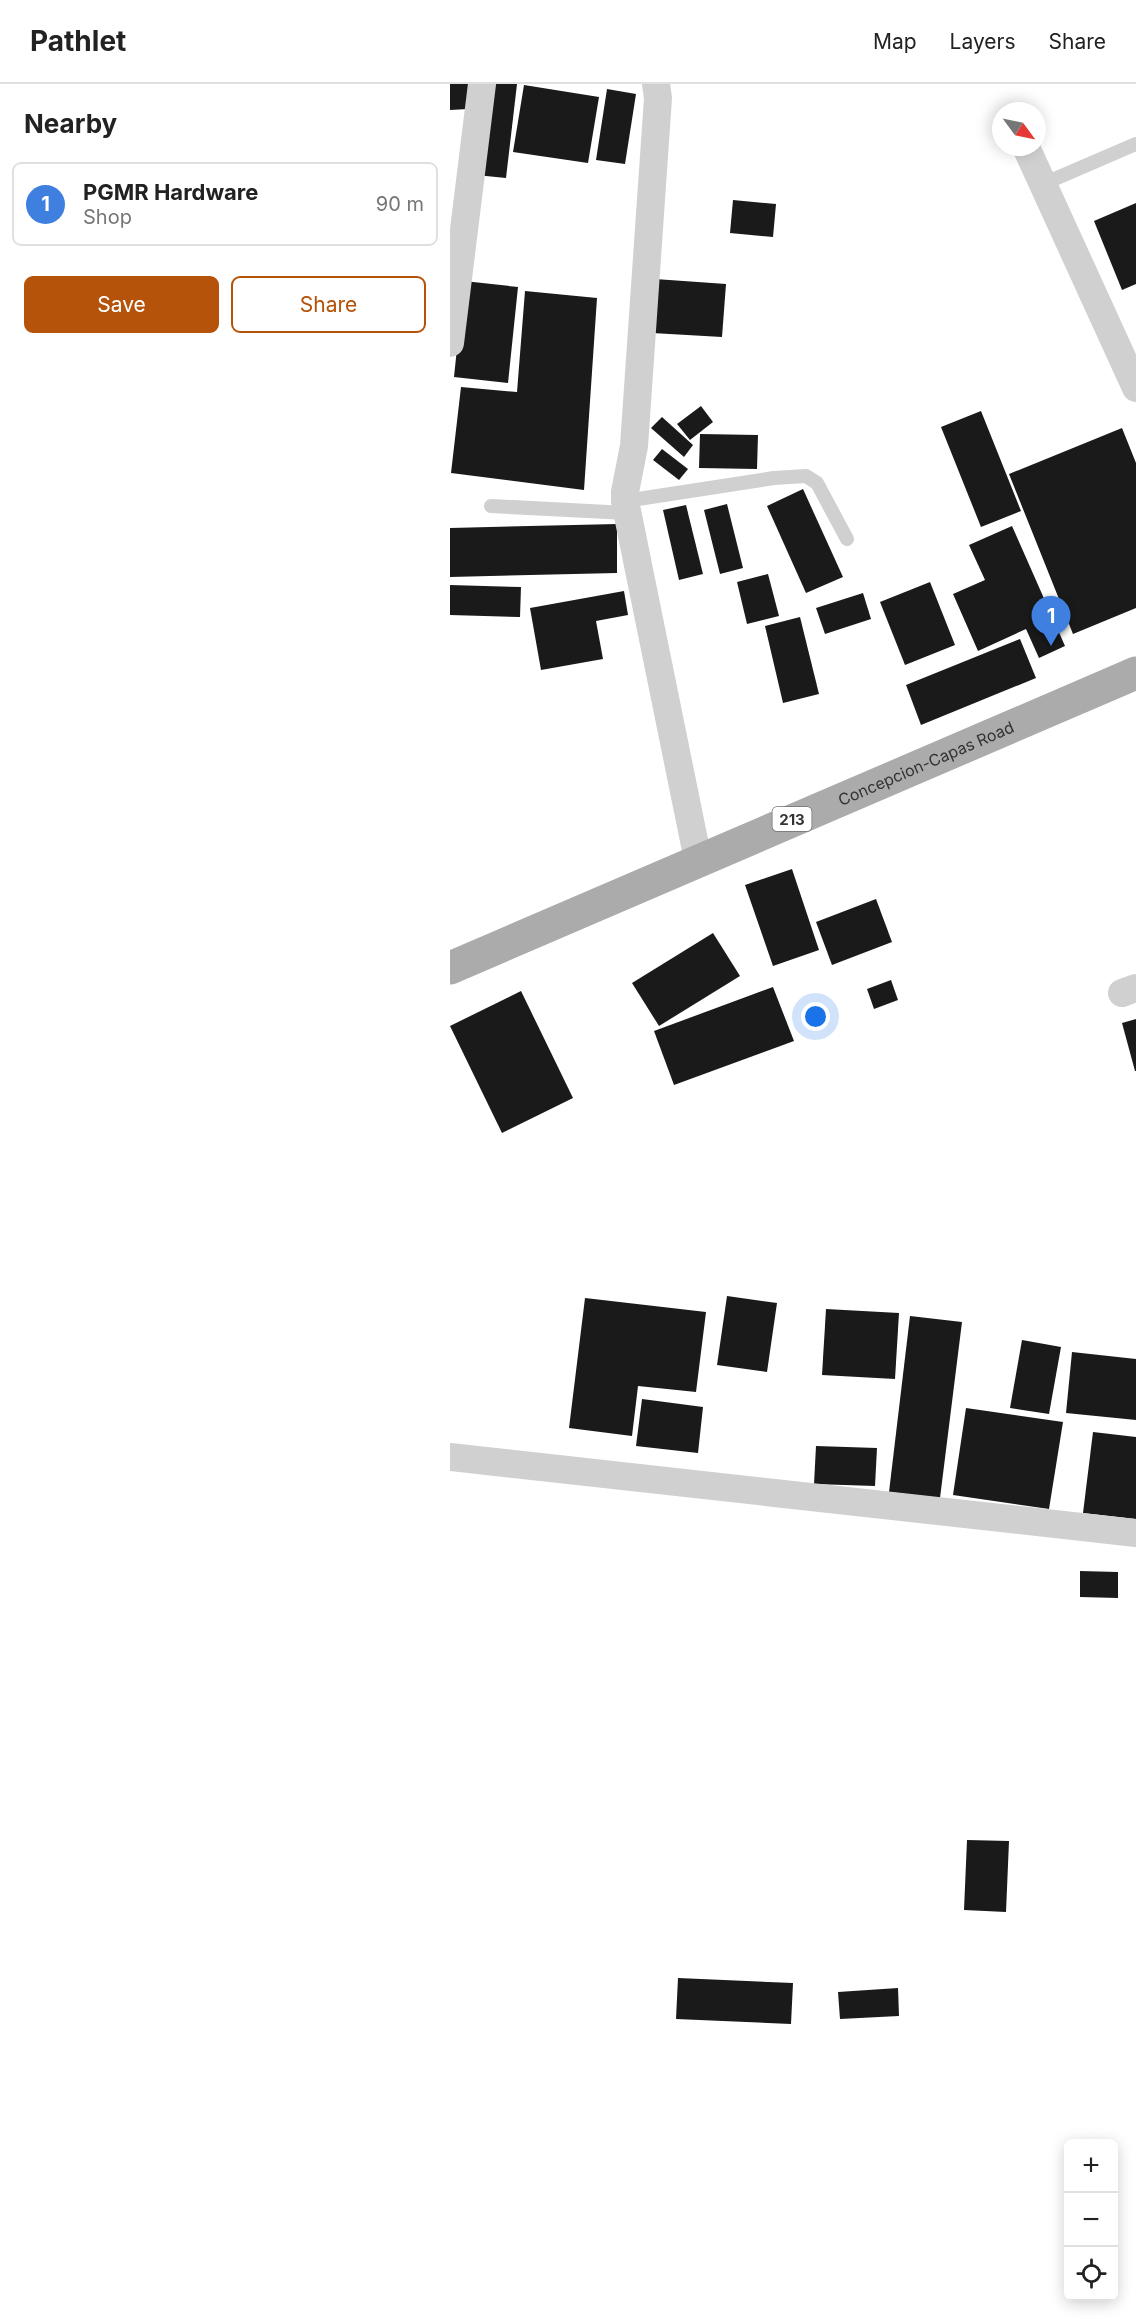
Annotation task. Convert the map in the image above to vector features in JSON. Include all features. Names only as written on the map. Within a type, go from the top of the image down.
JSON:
[{"type":"main road","name":"Concepcion-Capas Road","points":[[450,968],[1136,673]]},
{"type":"street","points":[[450,344],[482,84]]},
{"type":"street","points":[[656,84],[658,98],[634,446],[626,507],[698,860]]},
{"type":"street","points":[[1030,156],[1125,335],[1136,388]]},
{"type":"street","points":[[450,1457],[1136,1533]]},
{"type":"lane","points":[[1043,184],[1136,144]]},
{"type":"lane","points":[[491,506],[626,507],[774,478],[806,476],[817,483],[847,538]]},
{"type":"building","points":[[450,84],[468,84],[468,109],[450,110]]},
{"type":"building","points":[[486,84],[517,84],[506,178],[476,175]]},
{"type":"building","points":[[524,85],[599,97],[588,163],[513,152]]},
{"type":"building","points":[[607,89],[636,94],[625,164],[596,160]]},
{"type":"building","points":[[733,200],[776,204],[773,237],[730,233]]},
{"type":"building","points":[[1136,203],[1136,284],[1122,290],[1094,221]]},
{"type":"building","points":[[655,279],[726,284],[722,337],[652,333]]},
{"type":"building","points":[[464,281],[518,287],[508,383],[454,377]]},
{"type":"building","points":[[525,291],[597,298],[584,490],[451,473],[461,387],[517,392]]},
{"type":"building","points":[[701,406],[713,422],[690,440],[677,424]]},
{"type":"building","points":[[981,411],[1021,511],[981,527],[941,427]]},
{"type":"building","points":[[662,417],[693,445],[684,457],[651,428]]},
{"type":"building","points":[[1122,428],[1136,463],[1136,608],[1073,634],[1009,474]]},
{"type":"building","points":[[700,434],[758,435],[757,469],[699,468]]},
{"type":"building","points":[[662,449],[688,469],[679,480],[653,460]]},
{"type":"building","points":[[803,489],[843,577],[806,593],[767,506]]},
{"type":"building","points":[[727,504],[743,568],[720,574],[704,510]]},
{"type":"building","points":[[686,505],[703,574],[679,580],[663,510]]},
{"type":"building","points":[[617,524],[617,573],[450,577],[450,528]]},
{"type":"building","points":[[1012,526],[1065,646],[1039,658],[1026,629],[978,651],[953,594],[985,580],[969,545]]},
{"type":"building","points":[[768,574],[779,616],[747,624],[737,582]]},
{"type":"building","points":[[930,582],[955,645],[905,665],[880,602]]},
{"type":"building","points":[[450,585],[521,587],[520,617],[450,615]]},
{"type":"building","points":[[624,591],[628,615],[596,621],[603,659],[541,670],[530,608]]},
{"type":"building","points":[[863,593],[871,619],[825,634],[816,608]]},
{"type":"building","points":[[800,617],[819,694],[783,703],[765,626]]},
{"type":"building","points":[[1020,639],[1036,678],[921,725],[906,685]]},
{"type":"building","points":[[792,869],[819,950],[773,966],[745,885]]},
{"type":"building","points":[[876,899],[892,942],[832,965],[816,922]]},
{"type":"building","points":[[713,933],[740,976],[659,1026],[632,983]]},
{"type":"building","points":[[891,980],[898,1000],[874,1009],[867,989]]},
{"type":"building","points":[[773,987],[794,1041],[674,1085],[654,1031]]},
{"type":"building","points":[[521,991],[573,1098],[502,1133],[450,1026]]},
{"type":"building","points":[[1136,1019],[1136,1071],[1135,1071],[1122,1023]]},
{"type":"building","points":[[727,1296],[777,1303],[767,1372],[717,1365]]},
{"type":"building","points":[[585,1298],[706,1312],[696,1392],[638,1386],[632,1436],[569,1428]]},
{"type":"building","points":[[826,1309],[899,1313],[895,1379],[822,1375]]},
{"type":"building","points":[[910,1316],[962,1322],[940,1498],[889,1492]]},
{"type":"building","points":[[1022,1340],[1061,1347],[1049,1414],[1010,1408]]},
{"type":"building","points":[[1072,1352],[1136,1359],[1136,1420],[1066,1413]]},
{"type":"building","points":[[642,1399],[703,1407],[698,1453],[636,1446]]},
{"type":"building","points":[[966,1408],[1063,1422],[1049,1509],[953,1495]]},
{"type":"building","points":[[1093,1432],[1136,1437],[1136,1519],[1083,1513]]},
{"type":"building","points":[[816,1446],[877,1448],[875,1486],[814,1484]]},
{"type":"building","points":[[1080,1571],[1118,1572],[1118,1598],[1080,1597]]},
{"type":"building","points":[[967,1840],[1009,1841],[1006,1912],[964,1910]]},
{"type":"building","points":[[678,1978],[793,1983],[791,2024],[676,2019]]},
{"type":"building","points":[[898,1988],[899,2016],[840,2019],[838,1992]]},
{"type":"place","name":"PGMR Hardware","points":[[1051,646]]}]
